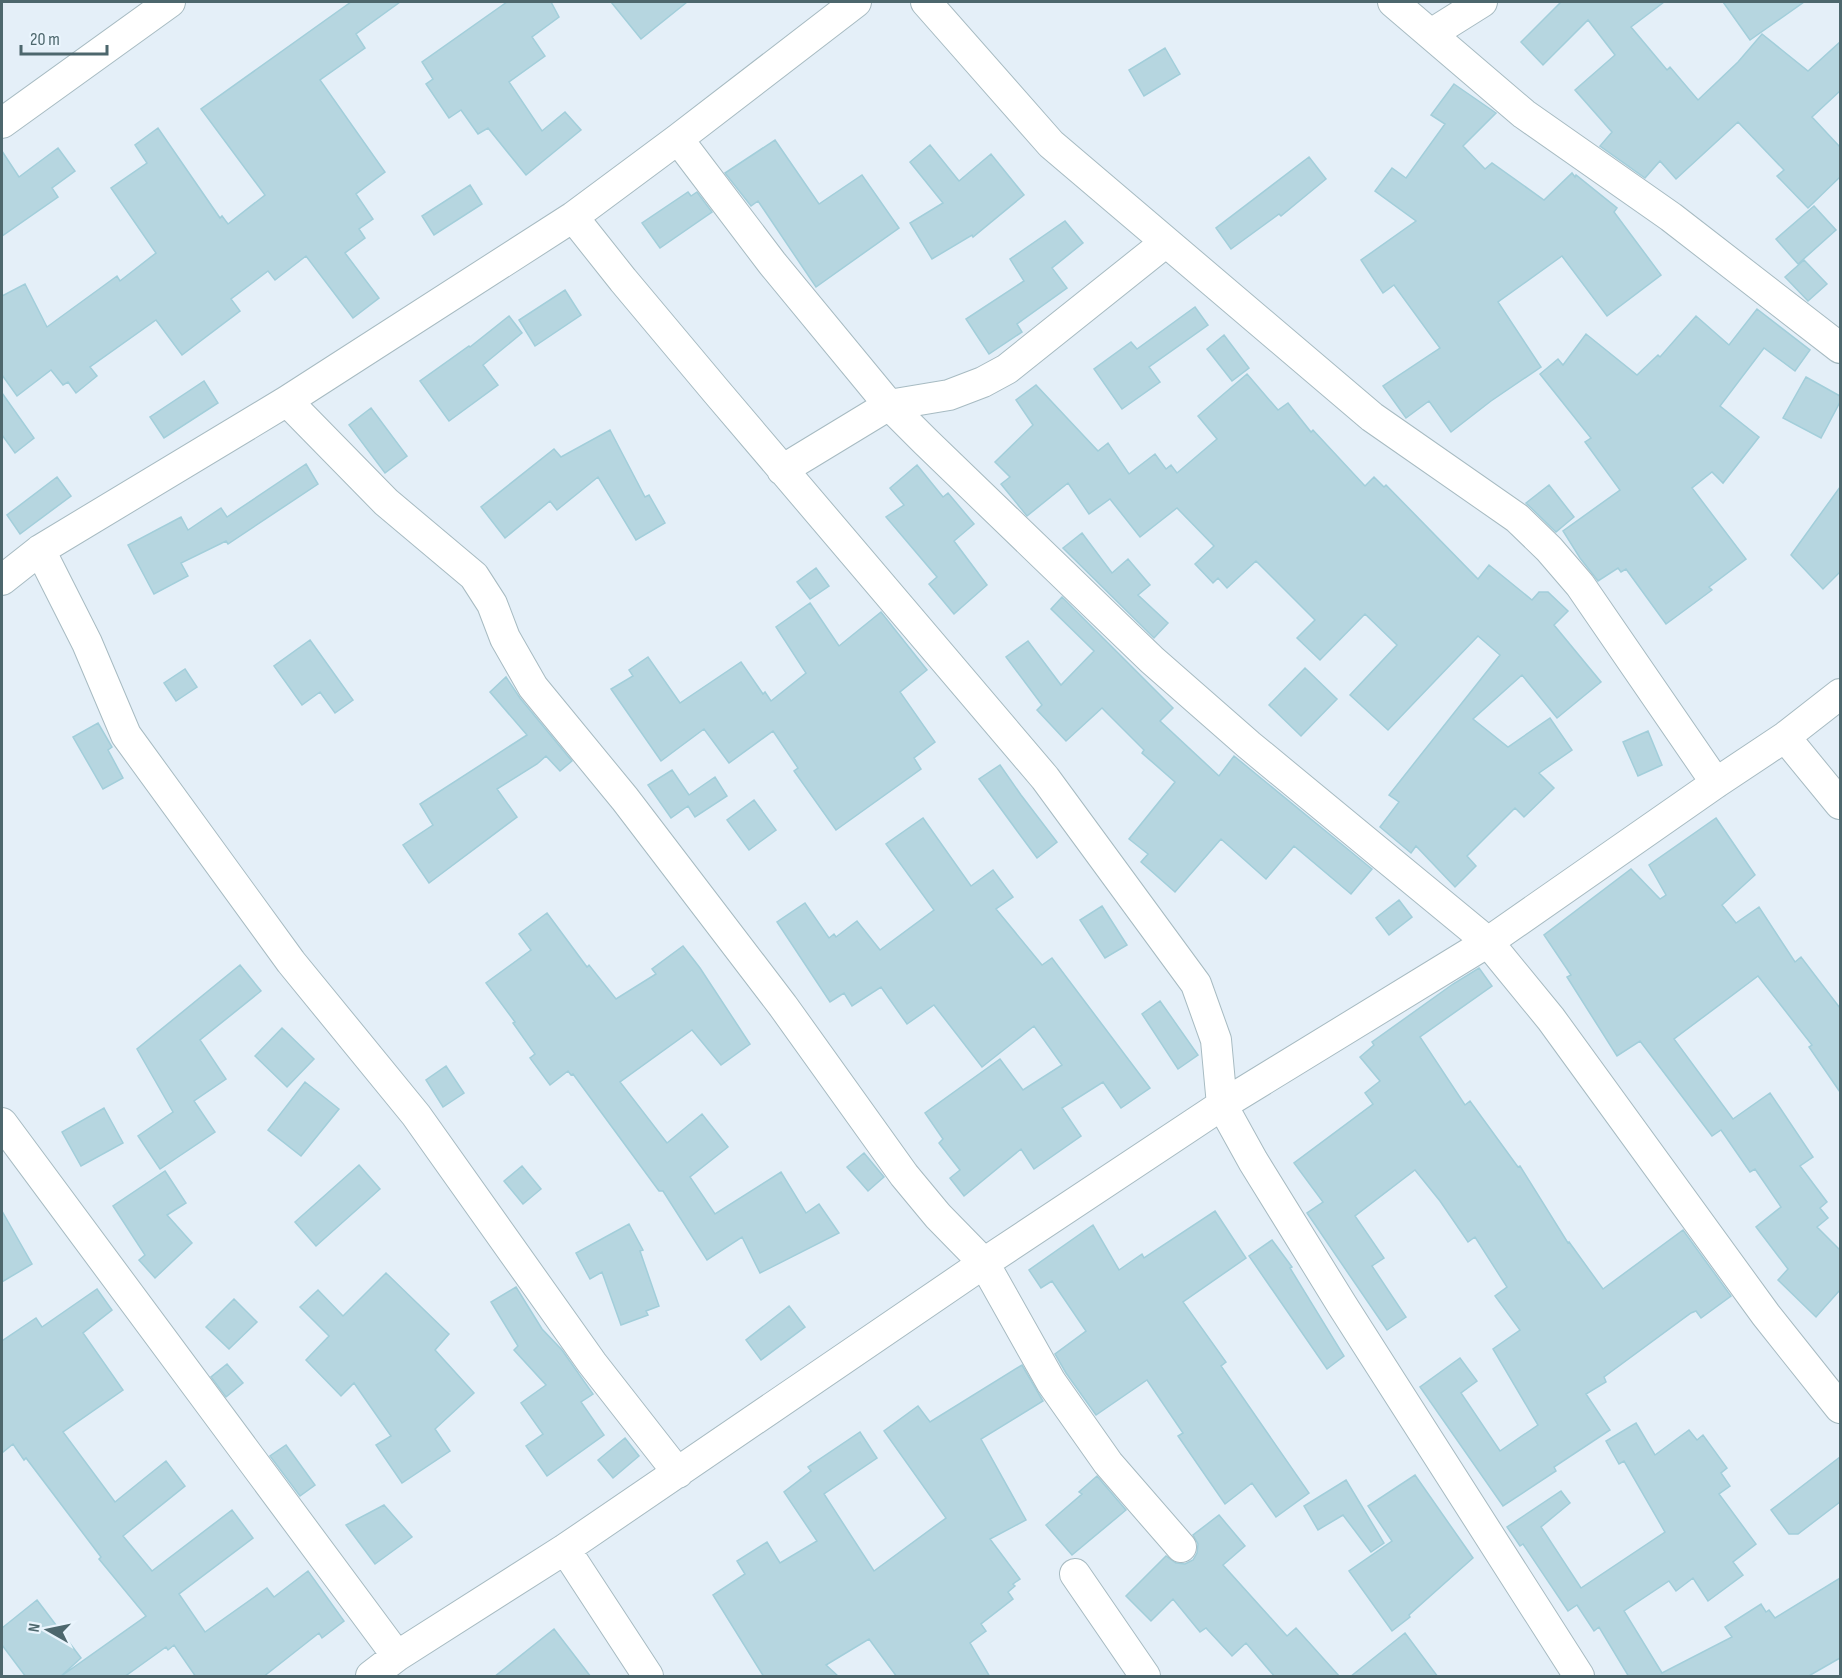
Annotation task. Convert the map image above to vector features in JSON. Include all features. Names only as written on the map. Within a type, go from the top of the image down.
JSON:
[{"type":"street","points":[[2,123],[170,2]]},
{"type":"street","points":[[2,580],[40,550],[286,400],[573,217],[856,2]]},
{"type":"street","points":[[926,2],[1051,144],[1372,417],[1516,518],[1549,549],[1580,585],[1716,783]]},
{"type":"street","points":[[1393,2],[1524,114],[1671,217],[1840,348]]},
{"type":"street","points":[[1431,34],[1482,2]]},
{"type":"street","points":[[678,139],[772,263],[889,405],[1152,660],[1249,745],[1488,942],[1551,1019],[1766,1315],[1840,1408]]},
{"type":"street","points":[[573,217],[782,470],[1045,778],[1196,984],[1216,1040],[1222,1105],[1253,1161],[1342,1305],[1579,1677]]},
{"type":"street","points":[[782,470],[889,405],[949,395],[983,382],[1007,369],[1166,242]]},
{"type":"street","points":[[286,400],[386,502],[474,576],[492,604],[505,638],[533,687],[625,800],[776,997],[904,1175],[938,1216],[984,1263],[1051,1382],[1108,1463],[1181,1548]]},
{"type":"street","points":[[40,550],[87,643],[126,735],[291,962],[416,1115],[592,1363],[678,1473]]},
{"type":"street","points":[[371,1677],[397,1656],[565,1549],[984,1263],[1222,1105],[1488,942],[1785,737],[1840,694]]},
{"type":"street","points":[[1785,737],[1840,804]]},
{"type":"street","points":[[2,1123],[397,1656]]},
{"type":"street","points":[[565,1549],[648,1677]]},
{"type":"street","points":[[1075,1574],[1144,1677]]},
{"type":"building","points":[[351,2],[400,2],[356,34],[365,48],[320,80],[385,172],[356,194],[373,219],[359,229],[365,238],[345,253],[379,298],[353,318],[306,256],[275,280],[268,271],[231,299],[240,311],[182,355],[156,320],[90,367],[97,376],[76,393],[68,382],[63,385],[51,370],[17,396],[2,375],[2,296],[25,284],[47,327],[117,276],[120,281],[156,253],[111,188],[147,163],[135,145],[158,128],[220,218],[222,216],[228,224],[265,195],[201,109]]},
{"type":"building","points":[[507,2],[551,2],[559,17],[532,37],[545,56],[509,82],[542,131],[565,112],[581,130],[526,175],[488,128],[478,134],[461,110],[449,118],[426,84],[433,79],[422,62]]},
{"type":"building","points":[[611,2],[687,2],[641,39]]},
{"type":"building","points":[[1561,2],[1664,2],[1631,27],[1667,70],[1670,67],[1698,100],[1738,62],[1762,34],[1808,71],[1840,42],[1840,91],[1812,117],[1840,147],[1840,177],[1808,208],[1777,176],[1784,170],[1738,122],[1676,179],[1660,161],[1645,178],[1600,146],[1612,132],[1575,90],[1615,55],[1588,20],[1543,65],[1521,42]]},
{"type":"building","points":[[1723,2],[1804,2],[1750,40]]},
{"type":"building","points":[[1165,48],[1180,74],[1144,96],[1129,70]]},
{"type":"building","points":[[1454,84],[1496,113],[1463,146],[1485,169],[1492,163],[1544,200],[1572,173],[1575,177],[1576,175],[1617,208],[1614,212],[1661,275],[1607,316],[1562,256],[1498,302],[1541,367],[1451,432],[1429,401],[1406,418],[1383,386],[1440,348],[1394,285],[1383,293],[1361,260],[1416,221],[1375,191],[1392,168],[1406,178],[1445,124],[1431,115]]},
{"type":"building","points":[[775,140],[819,204],[862,175],[899,228],[816,287],[758,201],[751,206],[725,173]]},
{"type":"building","points":[[930,145],[959,181],[991,154],[1024,195],[973,237],[972,235],[932,259],[910,223],[943,203],[910,162]]},
{"type":"building","points":[[58,148],[75,171],[52,188],[58,197],[2,236],[2,151],[19,177]]},
{"type":"building","points":[[1309,157],[1326,179],[1281,216],[1279,214],[1231,249],[1216,228]]},
{"type":"building","points":[[470,185],[482,204],[434,235],[422,216]]},
{"type":"building","points":[[688,192],[691,196],[697,192],[712,212],[660,248],[642,223]]},
{"type":"building","points":[[1814,206],[1836,230],[1798,264],[1776,239]]},
{"type":"building","points":[[1065,221],[1083,243],[1052,268],[1067,288],[1017,324],[1022,332],[989,354],[966,319],[1024,281],[1010,259]]},
{"type":"building","points":[[1804,260],[1827,284],[1808,301],[1785,277]]},
{"type":"building","points":[[565,290],[581,315],[535,346],[519,320]]},
{"type":"building","points":[[1195,307],[1208,325],[1149,367],[1160,382],[1122,409],[1094,369],[1131,342],[1137,349]]},
{"type":"building","points":[[1757,309],[1810,350],[1795,371],[1764,348],[1720,406],[1759,437],[1723,483],[1712,472],[1692,488],[1746,559],[1709,587],[1712,590],[1666,624],[1626,569],[1621,572],[1618,568],[1598,581],[1563,531],[1620,490],[1585,442],[1591,438],[1540,374],[1558,359],[1563,365],[1586,334],[1637,375],[1658,355],[1660,357],[1696,316],[1729,345]]},
{"type":"building","points":[[509,316],[522,333],[483,365],[498,385],[449,421],[420,381],[470,347]]},
{"type":"building","points":[[1224,335],[1249,368],[1232,381],[1207,349]]},
{"type":"building","points":[[1247,374],[1278,410],[1288,403],[1311,432],[1313,430],[1365,486],[1374,477],[1384,487],[1386,485],[1478,579],[1489,565],[1532,600],[1539,592],[1548,592],[1568,611],[1554,625],[1601,682],[1557,718],[1522,675],[1473,719],[1508,747],[1550,718],[1572,750],[1539,773],[1554,788],[1524,817],[1515,808],[1467,856],[1476,866],[1455,887],[1416,846],[1411,853],[1380,827],[1399,802],[1389,795],[1500,655],[1478,636],[1388,730],[1350,695],[1397,645],[1365,614],[1320,660],[1297,638],[1315,620],[1256,561],[1227,588],[1218,578],[1213,583],[1195,564],[1214,546],[1177,508],[1140,537],[1110,499],[1089,514],[1068,483],[1027,516],[1001,484],[1010,477],[995,462],[1033,425],[1016,400],[1036,385],[1098,451],[1108,443],[1129,474],[1155,454],[1166,469],[1171,465],[1177,473],[1217,439],[1198,416]]},
{"type":"building","points":[[1806,377],[1840,396],[1840,402],[1821,438],[1783,418]]},
{"type":"building","points":[[204,381],[218,403],[164,438],[150,417]]},
{"type":"building","points":[[2,393],[34,438],[15,453],[2,435]]},
{"type":"building","points":[[371,408],[407,456],[385,473],[349,425]]},
{"type":"building","points":[[610,430],[645,497],[649,495],[665,523],[636,540],[598,477],[557,510],[550,501],[505,538],[481,507],[554,449],[561,457]]},
{"type":"building","points":[[306,464],[318,484],[228,544],[226,541],[181,563],[188,576],[154,594],[128,545],[181,517],[188,530],[221,508],[227,517]]},
{"type":"building","points":[[917,465],[943,497],[948,493],[974,524],[954,541],[987,585],[954,614],[929,584],[937,577],[886,517],[904,505],[890,488]]},
{"type":"building","points":[[57,477],[71,496],[20,534],[7,515]]},
{"type":"building","points":[[1549,485],[1574,517],[1556,532],[1526,503]]},
{"type":"building","points":[[1840,487],[1840,572],[1823,589],[1791,555]]},
{"type":"building","points":[[1082,533],[1112,573],[1128,559],[1150,585],[1138,595],[1168,623],[1154,638],[1063,548]]},
{"type":"building","points":[[816,568],[829,586],[810,599],[797,582]]},
{"type":"building","points":[[1062,597],[1173,708],[1160,721],[1219,776],[1234,756],[1372,869],[1351,894],[1294,846],[1266,879],[1221,839],[1175,892],[1141,862],[1148,854],[1129,839],[1175,782],[1142,753],[1144,750],[1102,708],[1066,741],[1037,710],[1042,705],[1006,657],[1028,641],[1061,685],[1094,651],[1051,609]]},
{"type":"building","points":[[810,603],[839,646],[881,612],[927,670],[900,692],[935,742],[914,758],[921,769],[836,830],[794,771],[798,768],[773,731],[729,763],[704,729],[661,761],[611,689],[633,676],[629,670],[648,657],[680,703],[741,662],[763,694],[765,692],[771,701],[806,673],[776,627]]},
{"type":"building","points":[[310,640],[353,700],[335,713],[320,692],[302,705],[274,666]]},
{"type":"building","points":[[1305,668],[1337,699],[1301,736],[1269,705]]},
{"type":"building","points":[[185,669],[197,687],[176,701],[164,683]]},
{"type":"building","points":[[506,677],[520,698],[572,761],[560,771],[546,756],[497,789],[517,817],[429,883],[403,845],[433,825],[420,804],[527,735],[490,692]]},
{"type":"building","points":[[98,723],[112,747],[108,750],[123,778],[103,789],[73,737]]},
{"type":"building","points":[[1648,731],[1662,765],[1638,776],[1623,742]]},
{"type":"building","points":[[1000,765],[1057,842],[1037,858],[979,779]]},
{"type":"building","points":[[672,770],[689,795],[715,777],[727,796],[695,817],[688,806],[671,818],[648,785]]},
{"type":"building","points":[[754,800],[776,830],[749,850],[727,820]]},
{"type":"building","points":[[923,818],[971,886],[993,870],[1013,897],[996,909],[1042,965],[1052,958],[1150,1088],[1121,1108],[1103,1082],[1062,1108],[1081,1136],[1034,1169],[1021,1149],[964,1196],[950,1178],[960,1170],[939,1143],[943,1139],[925,1113],[1000,1059],[1023,1090],[1062,1065],[1034,1026],[982,1067],[934,1005],[907,1024],[881,987],[852,1006],[844,993],[830,1002],[777,922],[805,903],[829,938],[834,934],[836,937],[857,921],[880,950],[934,910],[886,844]]},
{"type":"building","points":[[1716,818],[1755,875],[1722,905],[1736,923],[1759,907],[1795,962],[1801,957],[1840,1008],[1840,1092],[1809,1047],[1812,1045],[1758,976],[1674,1039],[1733,1119],[1770,1093],[1813,1157],[1800,1166],[1827,1202],[1820,1208],[1828,1218],[1817,1227],[1840,1250],[1840,1290],[1816,1317],[1778,1280],[1788,1269],[1756,1227],[1781,1207],[1755,1169],[1750,1172],[1721,1130],[1712,1136],[1640,1041],[1617,1056],[1567,977],[1571,975],[1544,935],[1631,869],[1660,899],[1666,895],[1649,865]]},
{"type":"building","points":[[1399,900],[1412,917],[1389,935],[1376,918]]},
{"type":"building","points":[[1102,906],[1127,945],[1105,958],[1080,920]]},
{"type":"building","points":[[547,913],[587,967],[589,965],[616,999],[656,974],[652,969],[683,946],[750,1044],[721,1065],[692,1030],[620,1082],[667,1143],[702,1114],[728,1147],[690,1177],[715,1214],[781,1172],[806,1213],[819,1204],[839,1233],[760,1273],[742,1237],[707,1260],[663,1191],[659,1191],[573,1074],[571,1075],[568,1071],[550,1085],[530,1058],[535,1054],[513,1023],[515,1022],[486,983],[531,950],[519,934]]},
{"type":"building","points":[[240,965],[261,991],[200,1040],[226,1079],[194,1101],[215,1132],[160,1169],[138,1136],[173,1112],[137,1049]]},
{"type":"building","points":[[1479,968],[1492,986],[1420,1037],[1465,1105],[1470,1101],[1518,1167],[1520,1166],[1568,1243],[1603,1289],[1683,1230],[1731,1296],[1701,1318],[1696,1311],[1691,1313],[1604,1377],[1606,1382],[1586,1394],[1610,1430],[1554,1467],[1556,1471],[1503,1506],[1420,1387],[1460,1358],[1477,1381],[1461,1393],[1500,1451],[1538,1425],[1493,1349],[1520,1330],[1495,1296],[1507,1287],[1475,1237],[1468,1242],[1415,1170],[1355,1216],[1384,1258],[1372,1266],[1406,1317],[1387,1330],[1307,1213],[1323,1202],[1294,1163],[1373,1104],[1365,1093],[1380,1081],[1360,1057],[1374,1045],[1372,1042]]},
{"type":"building","points":[[1160,1001],[1198,1055],[1178,1069],[1142,1014]]},
{"type":"building","points":[[282,1028],[314,1059],[287,1087],[255,1056]]},
{"type":"building","points":[[446,1066],[464,1093],[443,1107],[426,1080]]},
{"type":"building","points":[[305,1082],[339,1109],[301,1156],[268,1130]]},
{"type":"building","points":[[104,1108],[123,1143],[81,1166],[62,1132]]},
{"type":"building","points":[[864,1153],[884,1177],[868,1191],[847,1167]]},
{"type":"building","points":[[359,1165],[380,1189],[316,1246],[295,1222]]},
{"type":"building","points":[[522,1166],[541,1189],[523,1204],[504,1181]]},
{"type":"building","points":[[165,1171],[186,1203],[167,1215],[192,1243],[155,1278],[139,1260],[145,1255],[113,1206]]},
{"type":"building","points":[[2,1211],[32,1264],[2,1282]]},
{"type":"building","points":[[1215,1211],[1246,1258],[1183,1302],[1226,1362],[1221,1366],[1309,1493],[1276,1517],[1252,1483],[1225,1504],[1178,1436],[1183,1433],[1147,1380],[1096,1415],[1055,1354],[1086,1331],[1052,1281],[1041,1288],[1029,1270],[1093,1225],[1119,1270],[1142,1254],[1144,1258]]},
{"type":"building","points":[[629,1224],[643,1250],[640,1251],[659,1306],[646,1311],[648,1315],[621,1325],[602,1272],[590,1279],[576,1253]]},
{"type":"building","points":[[1272,1240],[1292,1267],[1290,1268],[1344,1356],[1327,1369],[1249,1256]]},
{"type":"building","points":[[386,1273],[449,1334],[435,1350],[474,1393],[435,1429],[450,1451],[402,1483],[376,1445],[391,1436],[354,1383],[341,1396],[306,1360],[329,1336],[300,1307],[318,1290],[343,1316]]},
{"type":"building","points":[[516,1287],[542,1329],[562,1350],[593,1394],[581,1402],[604,1435],[547,1476],[526,1446],[543,1434],[521,1403],[546,1385],[514,1350],[518,1346],[491,1302]]},
{"type":"building","points":[[97,1289],[112,1310],[83,1333],[123,1390],[63,1432],[115,1502],[166,1461],[185,1486],[123,1536],[152,1571],[232,1510],[253,1538],[179,1594],[205,1632],[267,1588],[274,1597],[308,1571],[344,1621],[322,1638],[319,1633],[263,1677],[196,1677],[174,1645],[168,1650],[166,1647],[124,1677],[60,1677],[146,1616],[99,1559],[101,1557],[26,1458],[24,1460],[13,1444],[2,1453],[2,1341],[36,1318],[42,1327]]},
{"type":"building","points":[[234,1299],[257,1322],[229,1349],[206,1327]]},
{"type":"building","points":[[789,1306],[805,1327],[761,1360],[746,1340]]},
{"type":"building","points":[[227,1364],[243,1383],[226,1397],[211,1377]]},
{"type":"building","points":[[1022,1365],[1043,1401],[981,1439],[1026,1520],[990,1539],[1020,1579],[1008,1592],[1013,1599],[981,1624],[986,1631],[970,1643],[990,1677],[897,1677],[869,1639],[826,1665],[839,1677],[764,1677],[713,1595],[745,1574],[737,1561],[767,1542],[780,1563],[817,1541],[784,1492],[811,1471],[808,1467],[860,1432],[877,1458],[824,1494],[874,1571],[946,1518],[884,1431],[918,1406],[930,1422]]},
{"type":"building","points":[[1636,1423],[1655,1455],[1689,1430],[1697,1440],[1703,1435],[1727,1468],[1721,1473],[1730,1486],[1719,1494],[1756,1544],[1733,1562],[1743,1575],[1708,1601],[1693,1578],[1676,1591],[1669,1581],[1624,1611],[1662,1673],[1732,1637],[1725,1627],[1761,1604],[1766,1612],[1769,1610],[1775,1618],[1840,1578],[1840,1658],[1807,1677],[1629,1677],[1599,1627],[1594,1631],[1577,1605],[1568,1611],[1523,1544],[1520,1546],[1507,1527],[1561,1491],[1570,1503],[1541,1527],[1581,1588],[1665,1532],[1624,1461],[1619,1464],[1606,1441]]},
{"type":"building","points":[[625,1438],[639,1456],[613,1478],[598,1460]]},
{"type":"building","points":[[286,1445],[315,1485],[300,1496],[270,1456]]},
{"type":"building","points":[[1840,1457],[1840,1502],[1798,1534],[1789,1534],[1771,1510]]},
{"type":"building","points":[[1415,1475],[1473,1558],[1392,1631],[1349,1571],[1392,1541],[1368,1506]]},
{"type":"building","points":[[1097,1476],[1126,1510],[1072,1555],[1046,1525],[1082,1494],[1079,1492]]},
{"type":"building","points":[[1346,1480],[1384,1543],[1371,1552],[1343,1515],[1318,1530],[1304,1506]]},
{"type":"building","points":[[384,1505],[412,1537],[375,1564],[346,1525]]},
{"type":"building","points":[[1219,1515],[1245,1546],[1223,1565],[1287,1636],[1296,1628],[1340,1677],[1275,1677],[1246,1643],[1232,1656],[1206,1628],[1200,1632],[1173,1599],[1151,1621],[1126,1596],[1166,1556],[1176,1563],[1185,1564],[1193,1560],[1198,1544],[1193,1535]]},
{"type":"building","points":[[37,1600],[81,1658],[60,1677],[26,1677],[2,1645],[2,1628]]},
{"type":"building","points":[[554,1629],[591,1677],[494,1677]]},
{"type":"building","points":[[1405,1633],[1438,1677],[1350,1677]]}]
